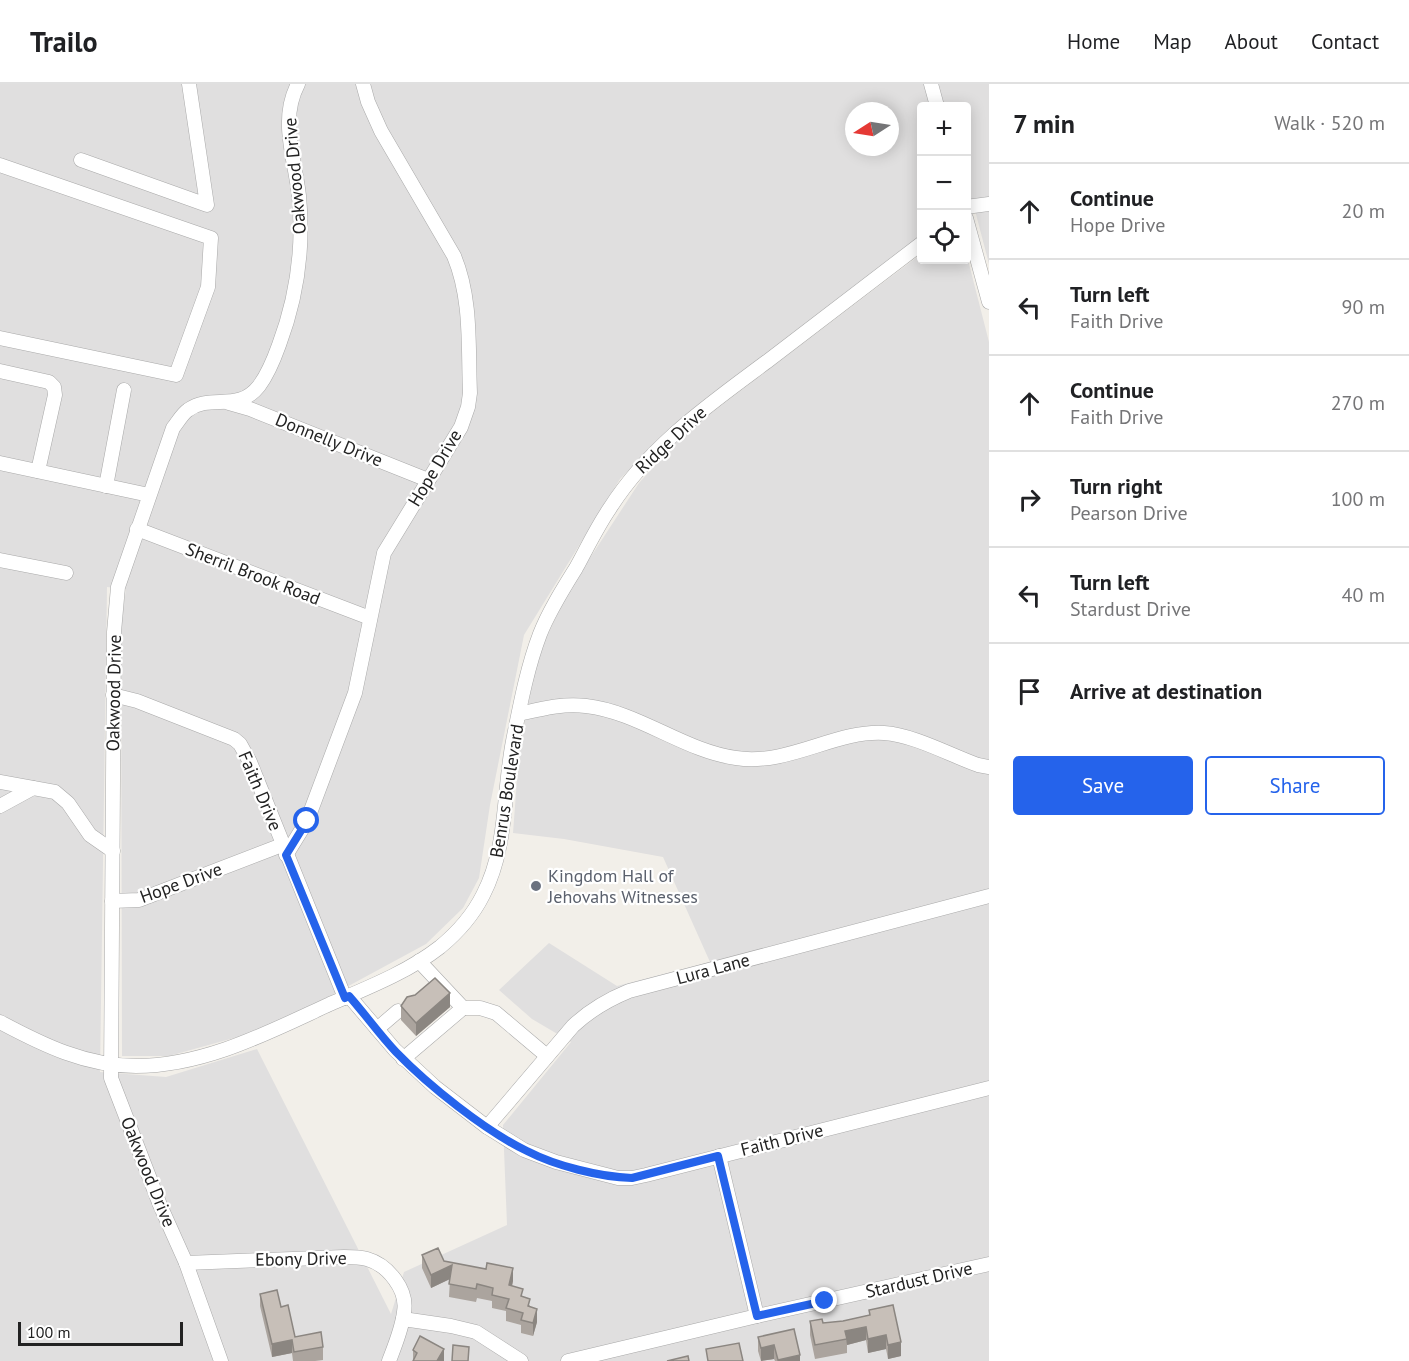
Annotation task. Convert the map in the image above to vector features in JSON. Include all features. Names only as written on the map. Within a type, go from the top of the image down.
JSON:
[{"type":"street","points":[[81,160],[207,205],[189,84]]},
{"type":"street","name":"Oakwood Drive","points":[[221,1361],[186,1263],[114,1091],[110,1063],[116,603],[118,587],[173,428],[188,410],[205,403],[229,403],[250,396],[260,385],[274,360],[287,324],[295,292],[302,230],[288,121],[290,104],[298,84]]},
{"type":"street","name":"Hope Drive","points":[[112,901],[139,900],[284,850],[307,821],[355,693],[384,553],[461,427],[468,407],[470,393],[464,283],[454,256],[374,117],[363,84]]},
{"type":"street","points":[[931,84],[936,102]]},
{"type":"street","points":[[0,165],[211,238],[208,286],[177,375],[0,338]]},
{"type":"street","points":[[971,206],[989,204]]},
{"type":"street","points":[[971,236],[989,302]]},
{"type":"street","name":"Ridge Drive","points":[[519,714],[529,669],[544,626],[609,509],[632,475],[682,425],[917,246]]},
{"type":"street","points":[[0,371],[49,382],[54,387],[55,395],[38,471]]},
{"type":"street","points":[[106,486],[124,390]]},
{"type":"street","name":"Donnelly Drive","points":[[229,403],[250,409],[428,480]]},
{"type":"street","points":[[0,463],[149,495]]},
{"type":"street","name":"Sherril Brook Road","points":[[137,529],[370,618]]},
{"type":"street","points":[[0,560],[66,573]]},
{"type":"street","name":"Faith Drive","points":[[113,695],[137,701],[234,739],[240,744],[250,762],[284,850],[347,997],[403,1059],[435,1087],[487,1127],[536,1156],[618,1178],[639,1177],[989,1088]]},
{"type":"street","name":"Benrus Boulevard","points":[[0,1022],[40,1044],[63,1053],[136,1066],[167,1063],[202,1056],[251,1040],[347,997],[419,961],[442,945],[465,923],[483,896],[489,882],[502,830],[510,761],[519,714],[570,705],[599,708],[713,753],[741,759],[768,759],[856,736],[882,733],[907,738],[989,767]]},
{"type":"street","points":[[0,782],[55,792],[68,803],[90,835],[113,851]]},
{"type":"street","points":[[0,806],[33,788]]},
{"type":"street","name":"Lura Lane","points":[[487,1127],[573,1026],[588,1012],[609,999],[629,991],[989,896]]},
{"type":"street","points":[[419,961],[431,983],[463,1008],[480,1008],[496,1013],[547,1056]]},
{"type":"street","points":[[403,1059],[463,1008]]},
{"type":"street","points":[[377,1029],[398,1011]]},
{"type":"street","points":[[718,1156],[757,1316]]},
{"type":"street","name":"Ebony Drive","points":[[186,1263],[344,1257],[367,1259],[387,1270],[398,1284],[404,1300],[403,1319],[389,1361]]},
{"type":"street","name":"Stardust Drive","points":[[568,1361],[989,1264]]},
{"type":"street","points":[[403,1319],[476,1332],[521,1361]]},
{"type":"shaded area","points":[[0,84],[989,84],[989,264],[971,200],[971,102],[917,102],[917,239],[674,425],[620,479],[524,635],[490,805],[479,878],[463,908],[426,944],[330,996],[252,1033],[169,1056],[122,1056],[121,624],[126,589],[107,587],[100,1072],[166,1077],[257,1049],[391,1314],[404,1272],[507,1225],[503,1125],[571,1042],[532,1019],[499,990],[549,943],[617,986],[710,962],[663,857],[564,839],[513,833],[519,753],[537,657],[569,590],[639,483],[681,436],[917,257],[917,264],[969,264],[989,342],[989,1361],[0,1361]]},
{"type":"building","points":[[435,978],[450,993],[416,1023],[401,1006],[407,997],[415,995]]},
{"type":"building","points":[[438,1248],[444,1261],[486,1269],[487,1263],[513,1268],[509,1285],[523,1289],[521,1296],[530,1299],[528,1306],[537,1309],[533,1323],[521,1320],[523,1313],[506,1308],[509,1299],[492,1295],[493,1288],[477,1284],[476,1289],[449,1284],[452,1265],[431,1275],[422,1255]]},
{"type":"building","points":[[277,1290],[281,1307],[288,1305],[295,1337],[321,1332],[323,1347],[294,1352],[292,1340],[272,1344],[260,1294]]},
{"type":"building","points":[[893,1305],[901,1342],[888,1345],[886,1335],[868,1339],[866,1327],[845,1331],[847,1339],[815,1345],[810,1321],[822,1319],[823,1323],[843,1321],[870,1315],[869,1310]]},
{"type":"building","points":[[794,1329],[800,1355],[778,1360],[774,1345],[761,1348],[758,1337]]},
{"type":"building","points":[[420,1336],[444,1349],[437,1361],[413,1361],[417,1353],[413,1350]]},
{"type":"building","points":[[739,1343],[743,1361],[708,1361],[706,1349]]},
{"type":"building","points":[[453,1345],[469,1347],[468,1361],[452,1361]]},
{"type":"building","points":[[688,1356],[689,1361],[667,1361]]},
{"type":"place","name":"Kingdom Hall of Jehovahs Witnesses","points":[[536,886]]},
{"type":"route","points":[[307,821],[286,855],[345,998],[349,996],[394,1050],[435,1087],[487,1127],[536,1156],[618,1178],[646,1175],[718,1156],[757,1316],[825,1301]]}]
